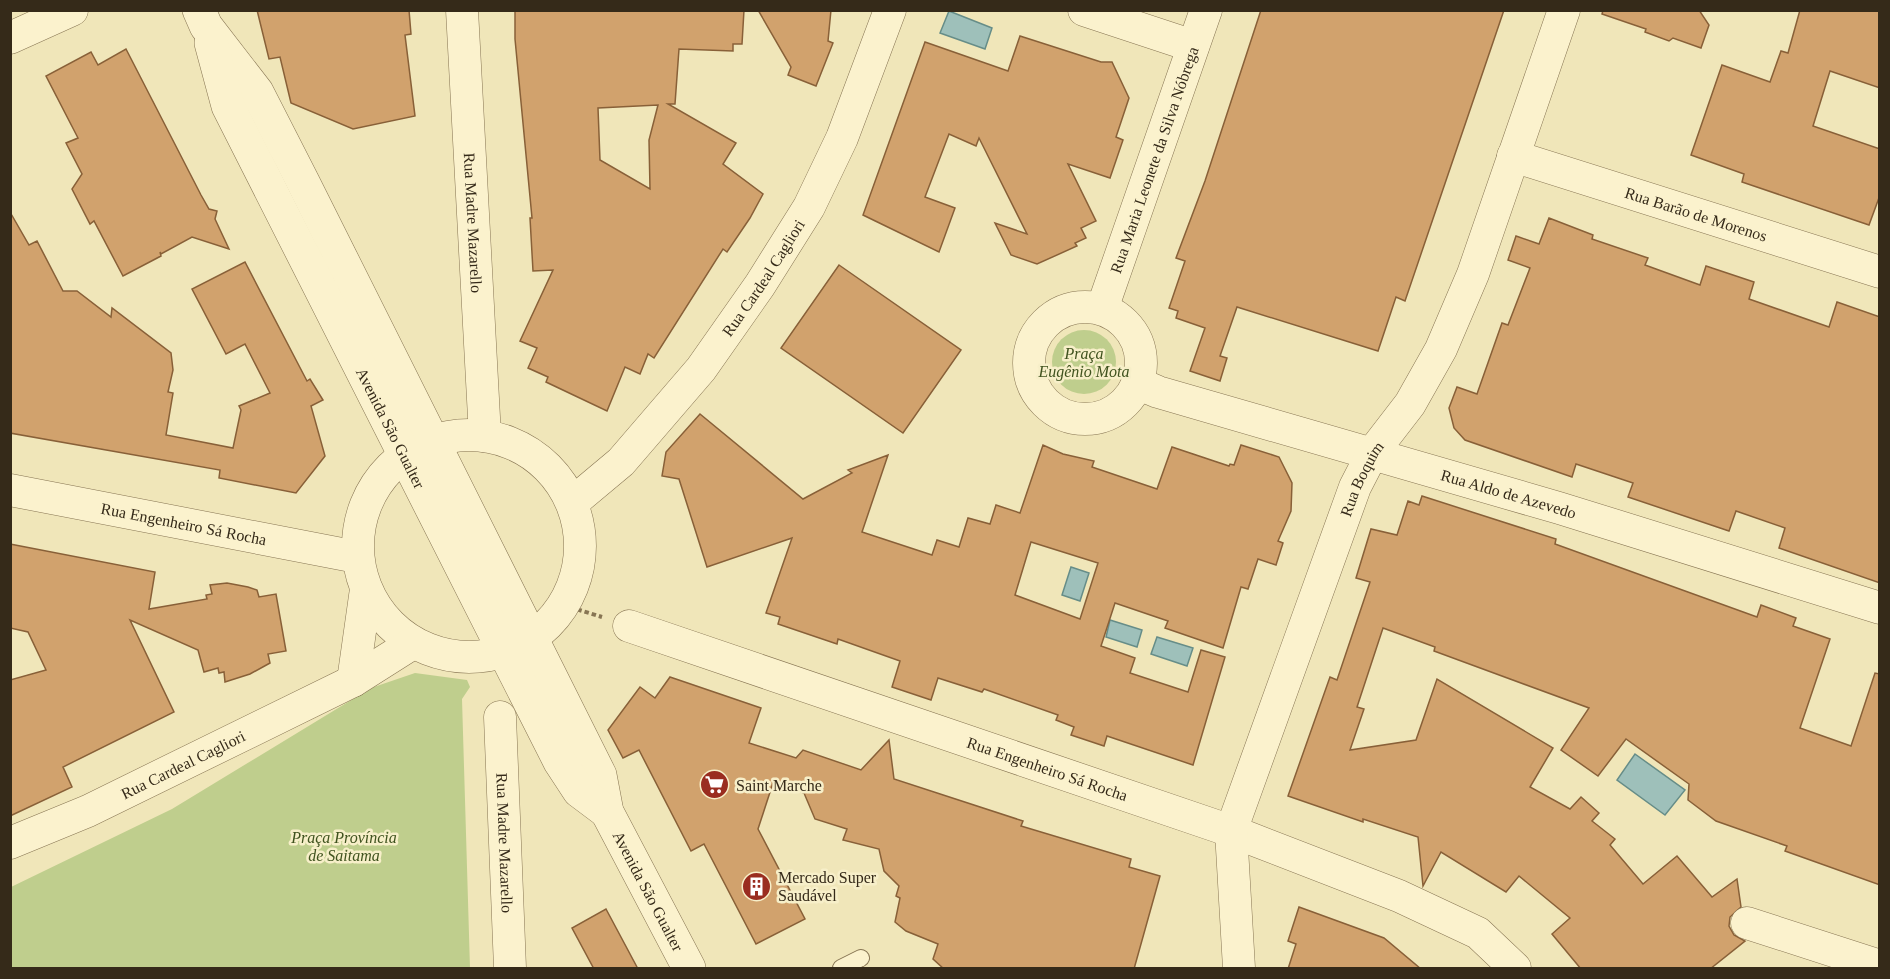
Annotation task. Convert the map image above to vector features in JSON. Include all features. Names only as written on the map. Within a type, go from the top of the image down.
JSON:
[{"type":"street","points":[[10,38],[72,10]]},
{"type":"street","name":"Rua Madre Mazarello","points":[[462,10],[485,436]]},
{"type":"street","name":"Rua Cardeal Cagliori","points":[[572,503],[621,462],[701,369],[760,285],[809,207],[837,148],[890,10]]},
{"type":"street","points":[[1084,10],[1193,46]]},
{"type":"street","name":"Rua Maria Leonete da Silva Nóbrega","points":[[1102,309],[1206,10]]},
{"type":"street","name":"Rua Boquim","points":[[1239,969],[1231,831],[1355,487],[1373,453],[1410,404],[1441,349],[1473,274],[1564,10]]},
{"type":"street","name":"Avenida São Gualter","points":[[203,18],[257,92],[435,440],[519,644]]},
{"type":"street","name":"Avenida São Gualter","points":[[203,18],[228,106],[405,455],[600,775],[607,812],[689,969]]},
{"type":"street","name":"Rua Barão de Morenos","points":[[1513,156],[1880,272]]},
{"type":"street","points":[[1082,306],[1102,309],[1118,317],[1131,330],[1139,347],[1141,365],[1137,383],[1127,400],[1111,413],[1092,419],[1071,418],[1053,410],[1039,396],[1030,378],[1028,358],[1033,339],[1045,322],[1062,311],[1082,306]]},
{"type":"street","name":"Rua Aldo de Azevedo","points":[[1137,383],[1158,392],[1373,453],[1880,608]]},
{"type":"street","points":[[459,435],[485,436],[521,447],[537,458],[563,486],[572,503],[578,523],[579,555],[573,586],[563,605],[549,623],[519,644],[472,657],[452,656],[413,643],[385,620],[366,589],[357,557],[360,518],[367,500],[390,467],[405,455],[435,440],[459,435]]},
{"type":"street","name":"Rua Engenheiro Sá Rocha","points":[[10,490],[357,557]]},
{"type":"street","points":[[352,681],[366,589]]},
{"type":"street","name":"Rua Engenheiro Sá Rocha","points":[[629,626],[1231,831],[1399,896],[1478,933],[1515,969]]},
{"type":"street","name":"Rua Cardeal Cagliori","points":[[10,843],[88,811],[352,681],[413,643]]},
{"type":"street","name":"Rua Madre Mazarello","points":[[500,717],[510,969]]},
{"type":"street","points":[[1748,923],[1880,966]]},
{"type":"lane","points":[[841,969],[861,958]]},
{"type":"path","points":[[563,605],[629,626]]},
{"type":"green space","name":"Praça Eugênio Mota","points":[[1084,330],[1102,335],[1107,339],[1111,344],[1116,362],[1111,380],[1107,385],[1102,389],[1084,394],[1066,389],[1061,385],[1057,380],[1052,362],[1057,344],[1061,339],[1066,335]]},
{"type":"green space","name":"Praça Província de Saitama","points":[[415,673],[467,680],[470,687],[462,699],[470,968],[11,968],[11,887],[172,809],[371,688]]},
{"type":"water","points":[[949,11],[992,28],[985,49],[940,33]]},
{"type":"water","points":[[1071,567],[1089,573],[1080,601],[1062,595]]},
{"type":"water","points":[[1110,620],[1142,630],[1137,647],[1106,637]]},
{"type":"water","points":[[1157,637],[1193,648],[1187,666],[1151,654]]},
{"type":"water","points":[[1635,754],[1685,790],[1665,815],[1617,780]]},
{"type":"building","points":[[257,10],[409,10],[411,34],[405,35],[415,116],[353,129],[291,103],[280,57],[269,59]]},
{"type":"building","points":[[515,10],[744,10],[742,44],[733,44],[733,51],[679,49],[675,104],[668,104],[736,143],[723,164],[763,194],[727,252],[723,249],[654,358],[648,354],[640,374],[625,367],[607,411],[546,382],[548,377],[528,368],[537,348],[520,341],[553,270],[533,271],[530,218],[532,218],[515,39]],"holes":[[[658,105],[649,140],[650,189],[600,160],[598,108]]]},
{"type":"building","points":[[758,10],[831,10],[828,41],[833,43],[816,86],[788,75],[791,67]]},
{"type":"building","points":[[1261,10],[1504,10],[1405,301],[1396,297],[1378,351],[1237,307],[1220,356],[1227,358],[1220,381],[1190,371],[1205,328],[1176,318],[1178,311],[1169,308],[1185,261],[1176,258],[1205,181]]},
{"type":"building","points":[[1603,10],[1699,10],[1709,25],[1701,48],[1673,38],[1669,41],[1645,32],[1646,29],[1602,14]]},
{"type":"building","points":[[1800,10],[1880,10],[1880,88],[1830,71],[1813,126],[1880,149],[1880,195],[1869,225],[1742,182],[1744,174],[1691,155],[1722,65],[1770,82],[1781,51],[1788,53]]},
{"type":"building","points":[[1020,36],[1101,62],[1112,62],[1129,98],[1116,137],[1123,140],[1110,178],[1068,164],[1096,221],[1081,228],[1086,238],[1075,243],[1077,246],[1037,264],[1011,255],[995,223],[1027,234],[979,138],[976,146],[949,134],[925,197],[955,208],[939,252],[863,215],[925,42],[1008,71]]},
{"type":"building","points":[[126,49],[201,195],[209,209],[217,211],[215,219],[229,249],[192,237],[161,254],[160,252],[161,256],[123,276],[94,221],[90,224],[72,189],[82,174],[66,143],[78,138],[46,76],[91,52],[98,65]]},
{"type":"building","points":[[10,212],[29,245],[37,241],[63,291],[77,291],[111,317],[112,308],[171,353],[173,370],[168,392],[173,393],[166,435],[233,448],[241,410],[239,406],[270,393],[245,344],[226,354],[192,289],[245,262],[307,381],[310,379],[323,400],[311,406],[325,456],[296,493],[219,478],[220,470],[10,433]]},
{"type":"building","points":[[1549,218],[1593,235],[1592,239],[1648,258],[1645,265],[1700,285],[1706,266],[1754,282],[1749,299],[1829,327],[1837,302],[1880,317],[1880,583],[1779,548],[1785,528],[1736,511],[1729,531],[1628,497],[1633,483],[1576,464],[1572,477],[1465,440],[1454,428],[1449,408],[1457,387],[1477,394],[1502,323],[1508,325],[1530,268],[1508,260],[1516,236],[1539,244]]},
{"type":"building","points":[[839,265],[961,350],[903,433],[781,348]]},
{"type":"building","points":[[700,414],[803,499],[852,473],[848,470],[888,455],[862,532],[932,555],[937,540],[959,547],[968,518],[990,524],[996,505],[1020,513],[1043,445],[1063,454],[1094,461],[1092,467],[1157,489],[1172,447],[1229,466],[1234,465],[1241,445],[1279,457],[1292,483],[1291,511],[1278,541],[1283,543],[1276,565],[1258,559],[1248,589],[1241,587],[1223,648],[1165,628],[1168,621],[1115,603],[1101,646],[1135,658],[1130,673],[1188,692],[1201,650],[1225,657],[1193,765],[1107,736],[1104,746],[1071,735],[1074,727],[1056,720],[1058,715],[984,689],[982,692],[938,678],[931,700],[892,687],[900,661],[838,639],[837,644],[778,624],[780,617],[766,613],[792,538],[707,567],[679,479],[662,476],[666,452]],"holes":[[[1031,542],[1098,563],[1080,619],[1015,595]]]},
{"type":"building","points":[[1422,496],[1556,539],[1555,544],[1757,617],[1761,605],[1796,618],[1793,626],[1830,639],[1800,728],[1851,746],[1875,673],[1880,674],[1880,885],[1785,851],[1787,846],[1716,821],[1688,800],[1689,784],[1626,739],[1598,776],[1561,750],[1589,708],[1434,651],[1435,647],[1383,628],[1357,707],[1364,709],[1350,750],[1416,740],[1437,679],[1553,748],[1530,787],[1570,809],[1581,797],[1599,813],[1592,821],[1615,839],[1610,845],[1643,884],[1677,856],[1712,897],[1737,879],[1741,907],[1730,917],[1729,926],[1734,935],[1745,941],[1710,969],[1581,969],[1552,934],[1570,918],[1519,876],[1506,892],[1441,852],[1423,886],[1418,837],[1363,819],[1363,822],[1288,796],[1330,677],[1337,680],[1370,582],[1356,578],[1371,529],[1397,535],[1408,501],[1419,505]]},
{"type":"building","points":[[10,544],[155,572],[149,609],[207,599],[206,595],[212,594],[210,585],[227,583],[248,587],[257,590],[259,597],[276,594],[286,651],[268,654],[270,663],[250,674],[225,682],[224,672],[219,673],[218,668],[204,672],[198,650],[130,620],[174,712],[63,767],[72,787],[10,816],[10,680],[46,670],[28,632],[10,628]]},
{"type":"building","points":[[670,677],[761,708],[749,743],[796,758],[803,750],[861,770],[889,740],[894,779],[1023,821],[1021,826],[1131,859],[1129,867],[1160,876],[1134,969],[944,969],[933,959],[938,944],[906,931],[895,922],[900,898],[896,896],[899,886],[884,871],[879,849],[843,840],[847,829],[815,819],[804,793],[773,783],[758,829],[805,919],[756,944],[704,844],[691,851],[639,750],[623,758],[608,730],[640,687],[655,698]]},
{"type":"building","points":[[1299,907],[1384,938],[1421,969],[1288,969],[1296,944],[1288,941]]},
{"type":"building","points":[[606,909],[638,969],[594,969],[572,928]]},
{"type":"place","name":"Saint Marche","points":[[715,785]]},
{"type":"place","name":"Mercado Super Saudável","points":[[757,886]]}]
